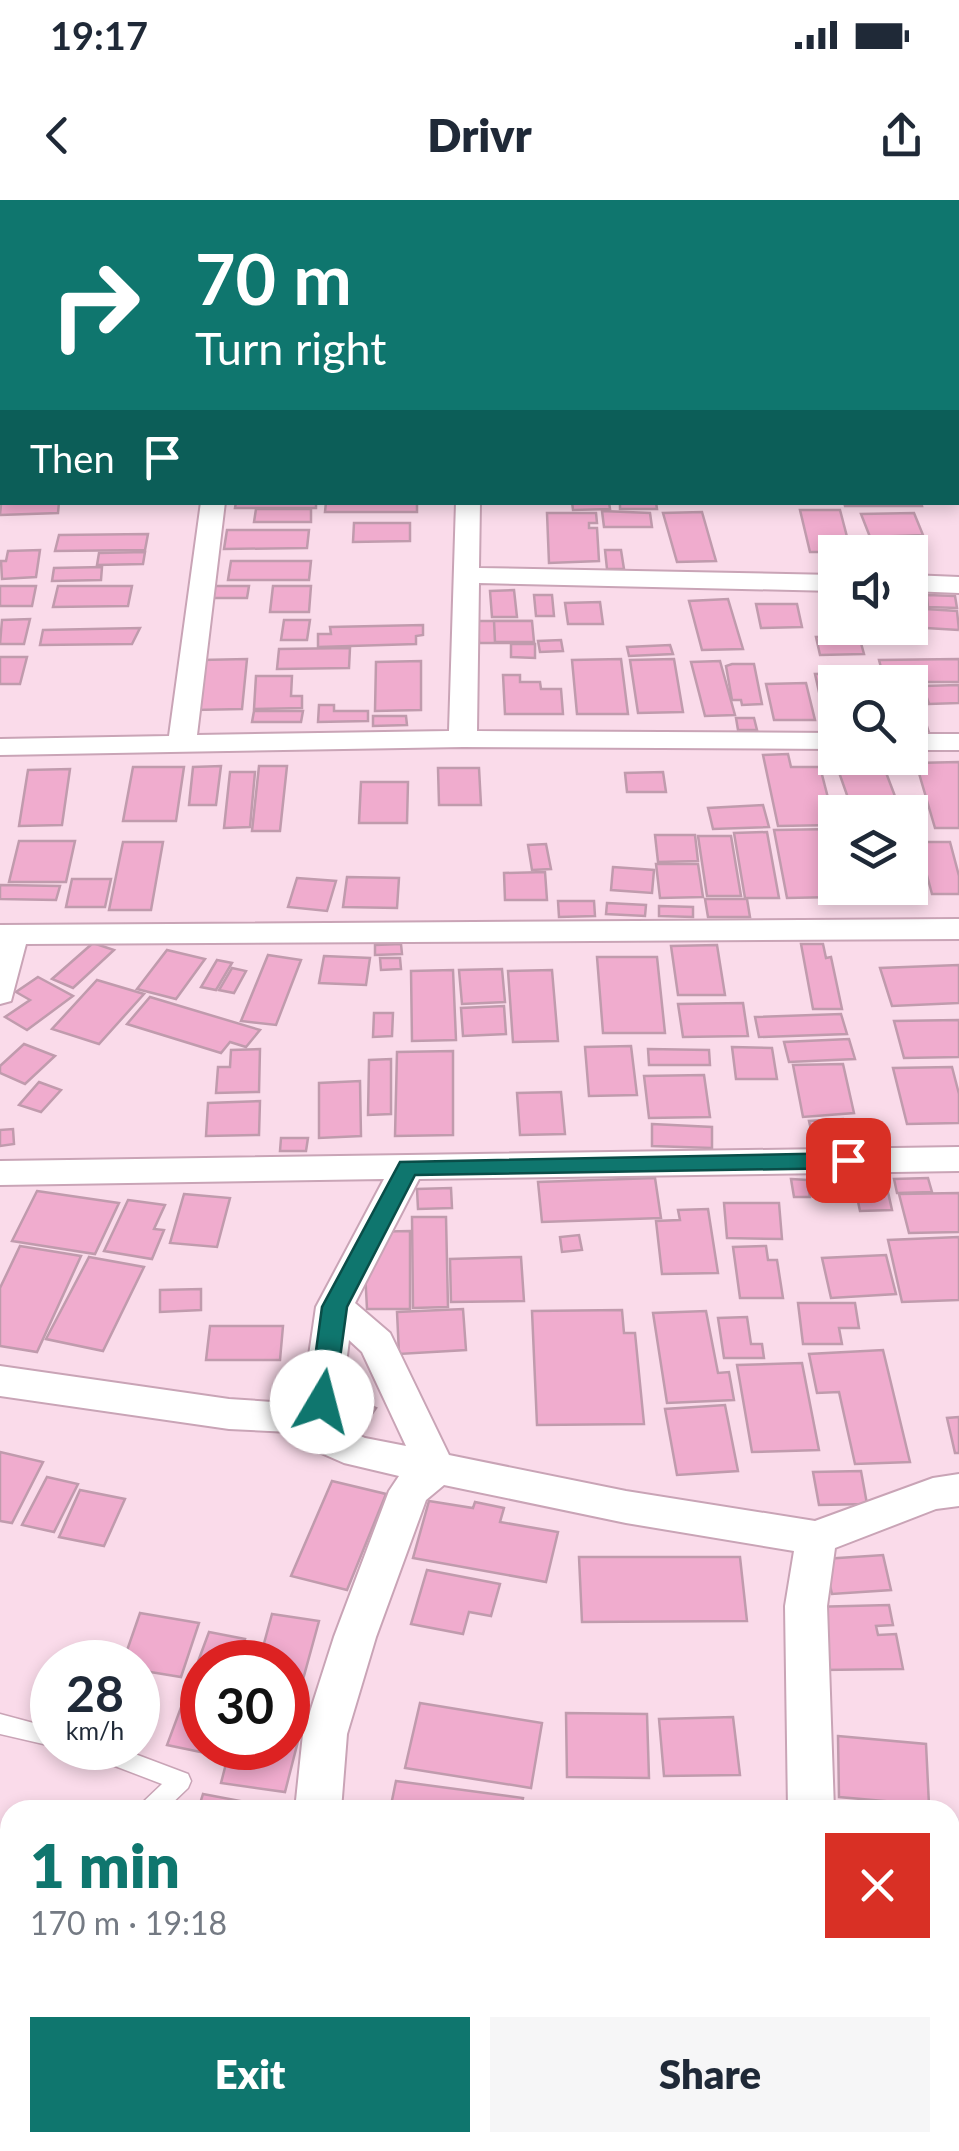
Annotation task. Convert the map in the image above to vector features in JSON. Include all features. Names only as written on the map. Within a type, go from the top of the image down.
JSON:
[{"type":"street","points":[[182,742],[198,587],[212,505]]},
{"type":"street","points":[[464,739],[468,505]]},
{"type":"street","points":[[468,575],[818,583]]},
{"type":"street","points":[[928,584],[959,585]]},
{"type":"street","points":[[0,747],[464,739],[818,741]]},
{"type":"street","points":[[928,742],[959,742]]},
{"type":"street","points":[[0,994],[6,935],[959,928]]},
{"type":"street","points":[[0,1174],[959,1159]]},
{"type":"street","points":[[317,1434],[334,1307],[408,1167]]},
{"type":"street","points":[[334,1307],[376,1342],[436,1469]]},
{"type":"street","points":[[0,1381],[229,1414],[300,1418],[317,1434],[358,1452],[816,1538],[933,1494],[959,1490]]},
{"type":"street","points":[[319,1800],[325,1734],[355,1636],[409,1490],[436,1469]]},
{"type":"street","points":[[812,1800],[806,1606],[816,1538]]},
{"type":"lane","points":[[0,1724],[30,1732]]},
{"type":"lane","points":[[151,1770],[180,1781],[160,1800]]},
{"type":"building","points":[[1,505],[59,505],[58,513],[0,515]]},
{"type":"building","points":[[236,505],[316,505],[316,508],[235,508]]},
{"type":"building","points":[[326,505],[417,505],[417,512],[325,512]]},
{"type":"building","points":[[572,505],[609,505],[610,509],[573,510]]},
{"type":"building","points":[[620,505],[656,505],[657,509],[620,509]]},
{"type":"building","points":[[845,505],[922,506],[845,506]]},
{"type":"building","points":[[256,509],[311,509],[311,522],[254,522]]},
{"type":"building","points":[[800,510],[840,510],[847,535],[818,535],[818,552],[810,552]]},
{"type":"building","points":[[602,511],[650,513],[652,527],[604,527]]},
{"type":"building","points":[[702,512],[716,561],[677,562],[663,513]]},
{"type":"building","points":[[547,513],[596,513],[597,523],[589,523],[589,528],[597,528],[599,561],[549,563]]},
{"type":"building","points":[[914,513],[923,535],[869,535],[861,514]]},
{"type":"building","points":[[354,523],[410,523],[410,541],[353,542]]},
{"type":"building","points":[[227,530],[309,530],[307,548],[224,549]]},
{"type":"building","points":[[148,534],[145,550],[55,551],[59,535]]},
{"type":"building","points":[[40,550],[36,577],[2,579],[1,561],[6,561],[8,551]]},
{"type":"building","points":[[605,550],[621,550],[624,569],[607,569]]},
{"type":"building","points":[[145,552],[143,564],[97,565],[99,553]]},
{"type":"building","points":[[231,561],[311,561],[309,580],[228,580]]},
{"type":"building","points":[[102,567],[101,580],[52,581],[54,568]]},
{"type":"building","points":[[0,586],[36,586],[32,606],[0,606]]},
{"type":"building","points":[[58,586],[132,586],[128,606],[53,607]]},
{"type":"building","points":[[209,586],[249,586],[247,598],[207,598]]},
{"type":"building","points":[[273,586],[311,586],[309,612],[270,612]]},
{"type":"building","points":[[514,590],[517,617],[492,617],[490,591]]},
{"type":"building","points":[[534,595],[552,595],[554,616],[536,616]]},
{"type":"building","points":[[928,595],[955,596],[957,608],[928,607]]},
{"type":"building","points":[[728,599],[743,649],[702,650],[689,601]]},
{"type":"building","points":[[600,602],[603,624],[568,624],[565,603]]},
{"type":"building","points":[[756,604],[797,604],[802,627],[761,628]]},
{"type":"building","points":[[928,609],[957,611],[959,630],[928,628]]},
{"type":"building","points":[[30,619],[24,644],[0,644],[2,620]]},
{"type":"building","points":[[284,620],[310,620],[307,640],[281,640]]},
{"type":"building","points":[[478,621],[531,621],[532,643],[479,643]]},
{"type":"building","points":[[494,621],[532,621],[534,642],[495,642]]},
{"type":"building","points":[[423,625],[423,635],[416,636],[416,644],[318,647],[318,634],[331,634],[330,627]]},
{"type":"building","points":[[140,628],[132,644],[40,645],[43,630]]},
{"type":"building","points":[[816,637],[818,645],[862,645],[864,654],[820,655]]},
{"type":"building","points":[[561,640],[563,651],[540,652],[538,641]]},
{"type":"building","points":[[511,644],[535,644],[535,658],[511,657]]},
{"type":"building","points":[[670,645],[673,654],[629,656],[627,647]]},
{"type":"building","points":[[350,648],[349,668],[277,669],[279,649]]},
{"type":"building","points":[[0,657],[27,657],[20,684],[0,684]]},
{"type":"building","points":[[247,659],[242,709],[194,710],[201,660]]},
{"type":"building","points":[[621,659],[628,714],[577,714],[572,660]]},
{"type":"building","points":[[674,659],[683,712],[638,713],[630,660]]},
{"type":"building","points":[[959,659],[959,682],[928,682],[928,665],[880,665],[879,660]]},
{"type":"building","points":[[421,661],[421,710],[375,711],[376,662]]},
{"type":"building","points":[[720,661],[735,715],[705,716],[691,662]]},
{"type":"building","points":[[754,664],[762,704],[742,705],[741,700],[732,700],[726,666]]},
{"type":"building","points":[[503,675],[520,675],[520,682],[540,682],[541,689],[561,689],[563,714],[505,714]]},
{"type":"building","points":[[256,676],[292,676],[291,696],[302,696],[302,708],[254,709]]},
{"type":"building","points":[[806,683],[815,720],[774,720],[766,684]]},
{"type":"building","points":[[959,685],[959,703],[929,704],[928,686]]},
{"type":"building","points":[[319,705],[334,705],[334,711],[368,711],[368,721],[318,722]]},
{"type":"building","points":[[254,711],[303,711],[301,722],[252,722]]},
{"type":"building","points":[[373,716],[406,716],[407,725],[373,726]]},
{"type":"building","points":[[736,718],[754,718],[757,730],[738,730]]},
{"type":"building","points":[[788,754],[791,767],[818,767],[827,795],[818,795],[818,825],[778,826],[763,755]]},
{"type":"building","points":[[959,762],[959,828],[935,828],[920,775],[928,775],[928,763]]},
{"type":"building","points":[[221,766],[216,805],[189,805],[193,767]]},
{"type":"building","points":[[259,766],[287,766],[280,831],[252,831]]},
{"type":"building","points":[[133,767],[184,767],[176,821],[123,821]]},
{"type":"building","points":[[438,768],[479,768],[481,805],[439,805]]},
{"type":"building","points":[[70,769],[62,825],[19,826],[28,770]]},
{"type":"building","points":[[230,772],[255,772],[250,827],[224,828]]},
{"type":"building","points":[[663,772],[666,792],[627,792],[625,773]]},
{"type":"building","points":[[840,775],[887,775],[895,795],[847,795]]},
{"type":"building","points":[[361,782],[408,782],[407,823],[359,823]]},
{"type":"building","points":[[763,805],[769,827],[713,829],[708,808]]},
{"type":"building","points":[[818,829],[818,897],[787,898],[774,830]]},
{"type":"building","points":[[767,832],[779,898],[745,898],[734,833]]},
{"type":"building","points":[[655,835],[695,835],[698,861],[658,862]]},
{"type":"building","points":[[698,836],[731,836],[741,896],[707,896]]},
{"type":"building","points":[[19,841],[75,841],[66,882],[9,882]]},
{"type":"building","points":[[123,842],[163,842],[151,910],[109,910]]},
{"type":"building","points":[[928,842],[950,842],[959,876],[959,894],[932,894]]},
{"type":"building","points":[[546,844],[551,869],[532,870],[528,845]]},
{"type":"building","points":[[656,864],[698,864],[703,897],[660,898]]},
{"type":"building","points":[[613,867],[654,870],[652,893],[611,890]]},
{"type":"building","points":[[545,872],[547,900],[505,900],[504,873]]},
{"type":"building","points":[[347,877],[399,878],[397,908],[343,907]]},
{"type":"building","points":[[297,878],[336,881],[327,911],[288,907]]},
{"type":"building","points":[[72,879],[111,879],[105,907],[66,907]]},
{"type":"building","points":[[0,885],[60,886],[56,900],[0,899]]},
{"type":"building","points":[[705,899],[747,899],[750,917],[708,917]]},
{"type":"building","points":[[558,901],[594,901],[595,916],[559,917]]},
{"type":"building","points":[[607,903],[646,905],[645,916],[606,914]]},
{"type":"building","points":[[659,906],[693,907],[693,917],[659,916]]},
{"type":"building","points":[[93,943],[114,950],[73,988],[52,979]]},
{"type":"building","points":[[401,944],[402,954],[375,955],[375,945]]},
{"type":"building","points":[[801,944],[823,944],[826,958],[831,957],[842,1009],[813,1009]]},
{"type":"building","points":[[717,945],[725,995],[678,995],[671,946]]},
{"type":"building","points":[[167,950],[205,959],[176,999],[137,989]]},
{"type":"building","points":[[268,955],[301,960],[276,1025],[241,1021]]},
{"type":"building","points":[[324,956],[370,958],[366,985],[319,983]]},
{"type":"building","points":[[597,957],[657,957],[665,1033],[603,1033]]},
{"type":"building","points":[[380,958],[400,958],[401,969],[381,970]]},
{"type":"building","points":[[217,960],[232,963],[216,990],[201,987]]},
{"type":"building","points":[[959,965],[959,1003],[892,1006],[880,968]]},
{"type":"building","points":[[232,968],[246,971],[234,993],[219,990]]},
{"type":"building","points":[[502,969],[505,1002],[462,1004],[459,970]]},
{"type":"building","points":[[453,970],[456,1040],[412,1041],[411,971]]},
{"type":"building","points":[[552,970],[558,1041],[513,1042],[508,971]]},
{"type":"building","points":[[38,977],[73,996],[27,1030],[5,1017],[30,1000],[16,992]]},
{"type":"building","points":[[97,980],[144,994],[99,1044],[52,1029]]},
{"type":"building","points":[[150,997],[260,1030],[246,1047],[230,1042],[221,1053],[127,1024]]},
{"type":"building","points":[[743,1003],[748,1036],[683,1037],[678,1004]]},
{"type":"building","points":[[504,1006],[506,1034],[463,1036],[461,1008]]},
{"type":"building","points":[[374,1013],[393,1013],[392,1036],[373,1037]]},
{"type":"building","points":[[841,1014],[847,1034],[759,1037],[755,1017]]},
{"type":"building","points":[[959,1020],[959,1057],[904,1058],[894,1021]]},
{"type":"building","points":[[849,1039],[855,1059],[789,1062],[784,1042]]},
{"type":"building","points":[[24,1044],[55,1056],[25,1084],[0,1073],[0,1066]]},
{"type":"building","points":[[631,1046],[637,1095],[589,1096],[585,1047]]},
{"type":"building","points":[[732,1047],[772,1048],[777,1079],[736,1079]]},
{"type":"building","points":[[260,1049],[259,1092],[216,1093],[218,1067],[230,1067],[231,1050]]},
{"type":"building","points":[[648,1049],[709,1050],[710,1065],[649,1065]]},
{"type":"building","points":[[453,1051],[453,1135],[395,1136],[397,1052]]},
{"type":"building","points":[[391,1059],[391,1114],[368,1115],[369,1060]]},
{"type":"building","points":[[843,1064],[854,1113],[803,1117],[793,1065]]},
{"type":"building","points":[[952,1067],[959,1094],[959,1123],[907,1124],[893,1068]]},
{"type":"building","points":[[704,1075],[710,1117],[649,1118],[644,1076]]},
{"type":"building","points":[[360,1081],[361,1136],[319,1138],[319,1083]]},
{"type":"building","points":[[39,1082],[61,1090],[41,1112],[19,1105]]},
{"type":"building","points":[[561,1092],[565,1134],[520,1135],[517,1093]]},
{"type":"building","points":[[260,1101],[259,1135],[206,1136],[208,1103]]},
{"type":"building","points":[[843,1119],[847,1132],[812,1134],[809,1121]]},
{"type":"building","points":[[652,1124],[712,1127],[712,1148],[652,1146]]},
{"type":"building","points":[[13,1129],[14,1144],[0,1146],[0,1130]]},
{"type":"building","points":[[281,1138],[308,1138],[306,1151],[280,1151]]},
{"type":"building","points":[[655,1178],[661,1218],[542,1222],[538,1182]]},
{"type":"building","points":[[928,1178],[932,1192],[897,1193],[894,1179]]},
{"type":"building","points":[[791,1179],[807,1180],[810,1197],[794,1197]]},
{"type":"building","points":[[854,1183],[886,1183],[892,1210],[860,1211]]},
{"type":"building","points":[[451,1188],[452,1208],[418,1209],[417,1189]]},
{"type":"building","points":[[37,1191],[119,1203],[95,1254],[12,1241]]},
{"type":"building","points":[[959,1193],[959,1232],[909,1233],[899,1194]]},
{"type":"building","points":[[184,1194],[230,1198],[217,1247],[170,1243]]},
{"type":"building","points":[[128,1200],[165,1205],[154,1229],[164,1230],[152,1259],[104,1251]]},
{"type":"building","points":[[724,1203],[779,1203],[782,1239],[727,1238]]},
{"type":"building","points":[[708,1209],[718,1273],[662,1274],[656,1221],[680,1220],[678,1210]]},
{"type":"building","points":[[412,1217],[446,1217],[448,1307],[413,1308]]},
{"type":"building","points":[[410,1231],[410,1309],[367,1309],[363,1232]]},
{"type":"building","points":[[579,1235],[582,1250],[562,1252],[560,1237]]},
{"type":"building","points":[[959,1237],[959,1300],[902,1302],[888,1240]]},
{"type":"building","points":[[20,1246],[81,1256],[37,1352],[0,1346],[0,1288]]},
{"type":"building","points":[[766,1246],[768,1260],[777,1260],[783,1298],[740,1298],[733,1247]]},
{"type":"building","points":[[886,1255],[896,1294],[831,1298],[822,1258]]},
{"type":"building","points":[[89,1257],[144,1267],[103,1351],[46,1339]]},
{"type":"building","points":[[521,1257],[524,1301],[451,1302],[450,1259]]},
{"type":"building","points":[[201,1289],[201,1310],[160,1312],[160,1290]]},
{"type":"building","points":[[798,1303],[855,1303],[859,1328],[839,1328],[842,1344],[803,1344]]},
{"type":"building","points":[[463,1309],[466,1350],[399,1354],[397,1312]]},
{"type":"building","points":[[622,1310],[624,1333],[635,1333],[644,1424],[537,1425],[532,1311]]},
{"type":"building","points":[[706,1311],[718,1373],[729,1372],[734,1400],[667,1403],[653,1313]]},
{"type":"building","points":[[747,1317],[751,1344],[762,1344],[764,1358],[724,1358],[718,1318]]},
{"type":"building","points":[[210,1326],[283,1326],[280,1360],[206,1360]]},
{"type":"building","points":[[883,1350],[910,1462],[855,1464],[839,1392],[817,1393],[809,1354]]},
{"type":"building","points":[[802,1363],[819,1450],[752,1452],[737,1365]]},
{"type":"building","points":[[352,1398],[376,1408],[364,1425],[340,1415]]},
{"type":"building","points":[[725,1405],[738,1471],[677,1475],[665,1409]]},
{"type":"building","points":[[959,1417],[959,1453],[955,1453],[947,1418]]},
{"type":"building","points":[[0,1452],[43,1462],[12,1523],[0,1521]]},
{"type":"building","points":[[861,1471],[867,1504],[819,1505],[813,1472]]},
{"type":"building","points":[[47,1477],[78,1484],[54,1532],[22,1525]]},
{"type":"building","points":[[332,1481],[386,1494],[347,1590],[291,1576]]},
{"type":"building","points":[[80,1490],[125,1499],[104,1546],[59,1537]]},
{"type":"building","points":[[429,1501],[473,1508],[475,1502],[504,1508],[500,1522],[558,1532],[546,1582],[413,1558]]},
{"type":"building","points":[[883,1555],[891,1590],[832,1594],[824,1559]]},
{"type":"building","points":[[579,1557],[740,1557],[747,1621],[582,1622]]},
{"type":"building","points":[[427,1570],[500,1584],[491,1616],[469,1612],[463,1634],[411,1624]]},
{"type":"building","points":[[889,1605],[893,1625],[876,1626],[878,1635],[896,1634],[903,1669],[820,1670],[810,1607]]},
{"type":"building","points":[[140,1613],[199,1623],[193,1640],[180,1640],[180,1677],[160,1674],[160,1640],[131,1640]]},
{"type":"building","points":[[272,1614],[319,1621],[310,1654],[310,1640],[265,1640]]},
{"type":"building","points":[[209,1632],[245,1639],[245,1640],[206,1640]]},
{"type":"building","points":[[420,1703],[542,1723],[531,1788],[405,1768]]},
{"type":"building","points":[[180,1710],[180,1748],[167,1745]]},
{"type":"building","points":[[566,1713],[647,1714],[649,1778],[567,1777]]},
{"type":"building","points":[[733,1717],[740,1775],[664,1776],[659,1719]]},
{"type":"building","points":[[838,1736],[926,1744],[929,1800],[839,1797]]},
{"type":"building","points":[[224,1770],[291,1770],[285,1792],[221,1783]]},
{"type":"building","points":[[396,1781],[523,1798],[523,1800],[392,1800]]},
{"type":"building","points":[[203,1794],[235,1800],[201,1800]]},
{"type":"route","points":[[322,1402],[334,1307],[408,1167],[848,1160]]}]
